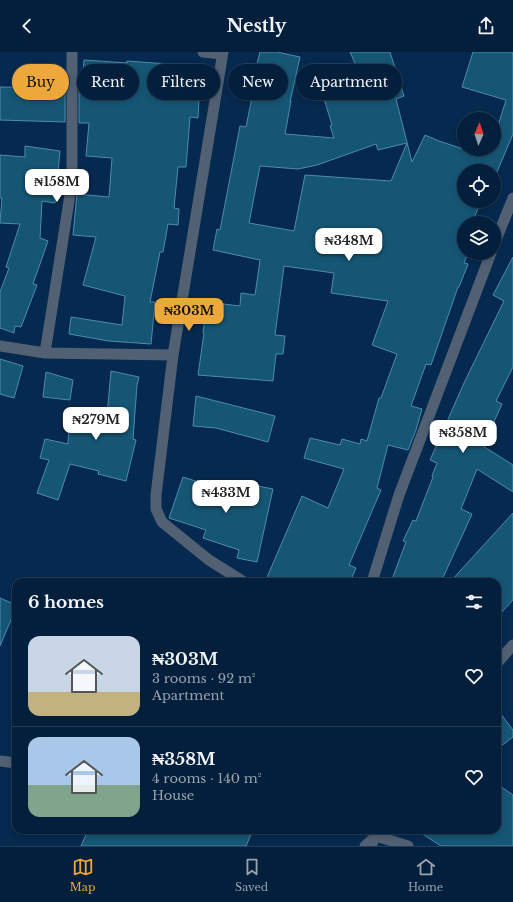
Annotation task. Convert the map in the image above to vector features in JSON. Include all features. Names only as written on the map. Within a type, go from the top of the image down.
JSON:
[{"type":"street","points":[[45,353],[72,182],[72,52]]},
{"type":"street","points":[[203,52],[223,53],[173,355],[156,495],[156,509],[162,522],[209,560],[238,578]]},
{"type":"street","points":[[501,228],[513,198]]},
{"type":"street","points":[[373,578],[399,495],[488,260]]},
{"type":"street","points":[[0,346],[45,353],[173,355]]},
{"type":"street","points":[[501,658],[513,645]]},
{"type":"street","points":[[0,761],[12,762]]},
{"type":"street","points":[[365,846],[375,837],[408,846]]},
{"type":"building","points":[[260,52],[277,52],[300,57],[298,64],[296,64],[296,75],[285,134],[334,138],[330,126],[332,125],[324,100],[396,100],[412,162],[425,135],[457,147],[457,156],[501,156],[501,116],[506,100],[462,87],[473,52],[513,52],[513,134],[500,164],[457,164],[457,208],[478,208],[475,216],[457,216],[457,260],[465,260],[464,263],[468,264],[458,287],[431,365],[426,364],[411,406],[422,409],[408,450],[388,445],[377,488],[381,490],[349,565],[356,568],[352,578],[267,578],[302,496],[328,508],[344,469],[304,458],[310,438],[340,445],[342,439],[360,444],[361,439],[367,441],[379,398],[381,398],[397,354],[372,345],[388,301],[331,293],[334,273],[284,266],[275,335],[285,336],[283,354],[276,354],[273,381],[198,375],[207,302],[240,306],[241,293],[255,295],[260,260],[213,250],[217,229],[220,230],[240,126],[246,127],[251,100],[288,100],[288,64],[257,64]],"holes":[[[407,143],[391,181],[305,175],[294,231],[249,223],[260,166],[298,169],[317,165],[376,144],[378,150]]]},
{"type":"building","points":[[350,52],[390,52],[394,64],[355,64]]},
{"type":"building","points":[[84,60],[168,64],[147,64],[147,100],[199,100],[198,118],[190,117],[186,167],[178,167],[174,208],[179,209],[178,225],[168,224],[163,252],[160,252],[150,302],[155,302],[151,344],[109,341],[69,334],[71,317],[122,325],[125,296],[83,285],[96,237],[73,235],[77,194],[109,197],[112,158],[86,156],[89,123],[79,123],[79,100],[139,100],[139,64],[84,64]]},
{"type":"building","points":[[0,87],[12,87],[12,100],[65,100],[65,122],[0,120]]},
{"type":"building","points":[[25,146],[60,151],[55,203],[42,201],[40,238],[48,241],[33,284],[37,285],[21,327],[15,326],[14,333],[0,328],[0,292],[9,268],[6,267],[20,224],[0,223],[2,198],[0,198],[0,155],[25,157]]},
{"type":"building","points":[[513,257],[513,367],[496,401],[502,404],[483,446],[513,465],[513,492],[477,469],[461,509],[472,514],[443,578],[392,578],[406,542],[403,541],[413,520],[416,521],[433,477],[432,476],[437,463],[430,460],[464,383],[504,301],[493,295]]},
{"type":"building","points":[[0,359],[23,366],[14,398],[0,394]]},
{"type":"building","points":[[111,371],[139,377],[137,385],[133,439],[136,440],[126,481],[98,474],[99,471],[70,464],[58,500],[37,493],[49,460],[40,458],[45,439],[68,444],[69,423],[106,426]]},
{"type":"building","points":[[46,372],[73,380],[70,400],[43,397]]},
{"type":"building","points":[[196,396],[275,416],[268,442],[216,428],[193,426]]},
{"type":"building","points":[[183,477],[220,489],[222,481],[273,489],[257,562],[237,558],[239,550],[203,538],[206,530],[169,518]]},
{"type":"building","points":[[513,513],[513,600],[501,613],[501,578],[454,578]]},
{"type":"building","points":[[0,598],[12,603],[12,618],[0,646]]},
{"type":"building","points":[[501,714],[513,730],[513,737],[501,746]]},
{"type":"building","points":[[501,787],[513,795],[513,846],[441,846],[422,834],[501,834]]},
{"type":"building","points":[[86,834],[251,834],[246,846],[81,846]]}]
